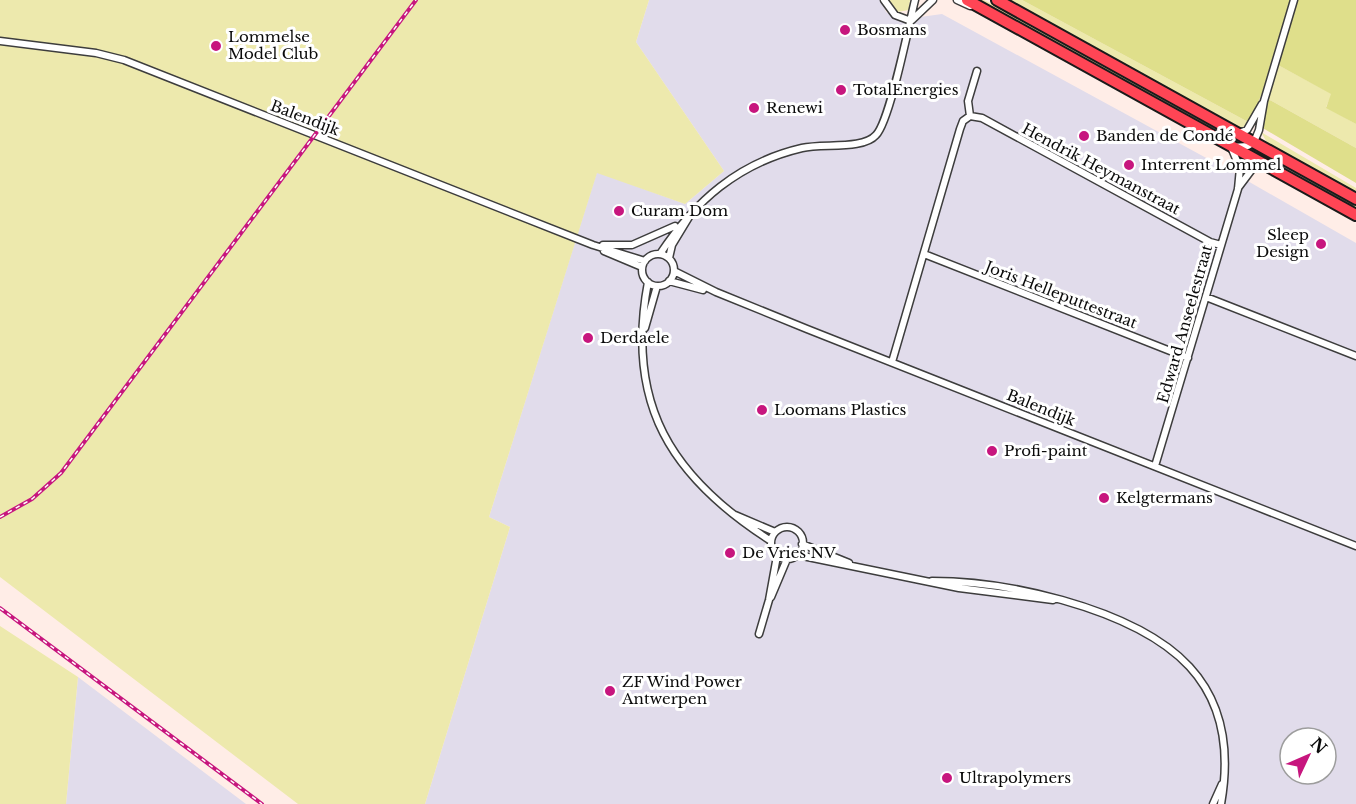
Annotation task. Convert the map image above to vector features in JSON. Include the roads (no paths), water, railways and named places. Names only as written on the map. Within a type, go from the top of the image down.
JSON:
[{"type":"highway","points":[[967,0],[1031,21]]},
{"type":"highway","points":[[997,0],[1031,21],[1356,199]]},
{"type":"highway","points":[[986,5],[1231,147],[1356,215]]},
{"type":"street","points":[[884,0],[896,15],[911,21]]},
{"type":"street","points":[[593,245],[632,245],[654,237],[681,222],[729,180],[770,158],[804,148],[862,144],[873,138],[884,121],[915,0]]},
{"type":"street","points":[[911,21],[923,0]]},
{"type":"street","points":[[911,21],[933,0]]},
{"type":"street","points":[[957,0],[986,5]]},
{"type":"street","points":[[1231,147],[1248,146],[1254,142],[1294,0]]},
{"type":"street","name":"Balendijk","points":[[0,41],[96,53],[124,60],[644,264]]},
{"type":"street","points":[[892,362],[960,129],[963,121],[970,116],[968,101],[977,71]]},
{"type":"street","points":[[1238,133],[1248,130],[1264,101]]},
{"type":"street","name":"Hendrik Heymanstraat","points":[[970,116],[982,118],[1210,242],[1221,244]]},
{"type":"street","points":[[1259,130],[1260,140],[1267,150]]},
{"type":"street","name":"Edward Anseelestraat","points":[[1155,466],[1238,189],[1240,168],[1231,147]]},
{"type":"street","name":"Edward Anseelestraat","points":[[1238,189],[1252,168],[1274,170]]},
{"type":"street","points":[[669,258],[660,254],[651,255],[644,264],[643,276],[648,282],[657,286],[669,281],[674,271],[669,258],[672,245],[691,214]]},
{"type":"street","points":[[660,254],[681,222]]},
{"type":"street","name":"Joris Helleputtestraat","points":[[924,254],[1188,358]]},
{"type":"street","name":"Balendijk","points":[[674,271],[716,292],[1356,546]]},
{"type":"street","name":"Balendijk","points":[[669,281],[716,292]]},
{"type":"street","points":[[648,282],[644,304],[643,334],[646,382],[662,432],[686,470],[747,527],[771,541],[777,556],[769,600],[759,634]]},
{"type":"street","points":[[643,334],[657,286]]},
{"type":"street","points":[[1206,297],[1356,356]]},
{"type":"street","points":[[733,514],[775,532]]},
{"type":"street","points":[[771,541],[775,532],[784,528],[795,530],[802,544],[855,566]]},
{"type":"street","points":[[798,555],[802,544]]},
{"type":"street","points":[[777,556],[787,559],[798,555],[959,588],[1060,600]]},
{"type":"street","points":[[769,600],[787,559]]},
{"type":"street","points":[[932,581],[961,581],[1034,591],[1112,615],[1143,629],[1162,642],[1188,665],[1208,693],[1220,723],[1225,764],[1221,804]]},
{"type":"street","points":[[996,594],[997,586]]},
{"type":"street","points":[[1213,804],[1223,781]]},
{"type":"railway","points":[[0,517],[32,499],[61,473],[416,0]]},
{"type":"railway","points":[[0,608],[262,804]]},
{"type":"place","name":"Bosmans","points":[[845,30]]},
{"type":"place","name":"Lommelse Model Club","points":[[216,46]]},
{"type":"place","name":"TotalEnergies","points":[[841,90]]},
{"type":"place","name":"Renewi","points":[[754,108]]},
{"type":"place","name":"Banden de Condé","points":[[1084,136]]},
{"type":"place","name":"Interrent Lommel","points":[[1129,165]]},
{"type":"place","name":"Curam Dom","points":[[619,211]]},
{"type":"place","name":"Sleep Design","points":[[1321,244]]},
{"type":"place","name":"Derdaele","points":[[588,338]]},
{"type":"place","name":"Loomans Plastics","points":[[762,410]]},
{"type":"place","name":"Profi-paint","points":[[992,451]]},
{"type":"place","name":"Kelgtermans","points":[[1104,498]]},
{"type":"place","name":"De Vries NV","points":[[730,553]]},
{"type":"place","name":"ZF Wind Power Antwerpen","points":[[610,691]]},
{"type":"place","name":"Ultrapolymers","points":[[947,778]]}]
